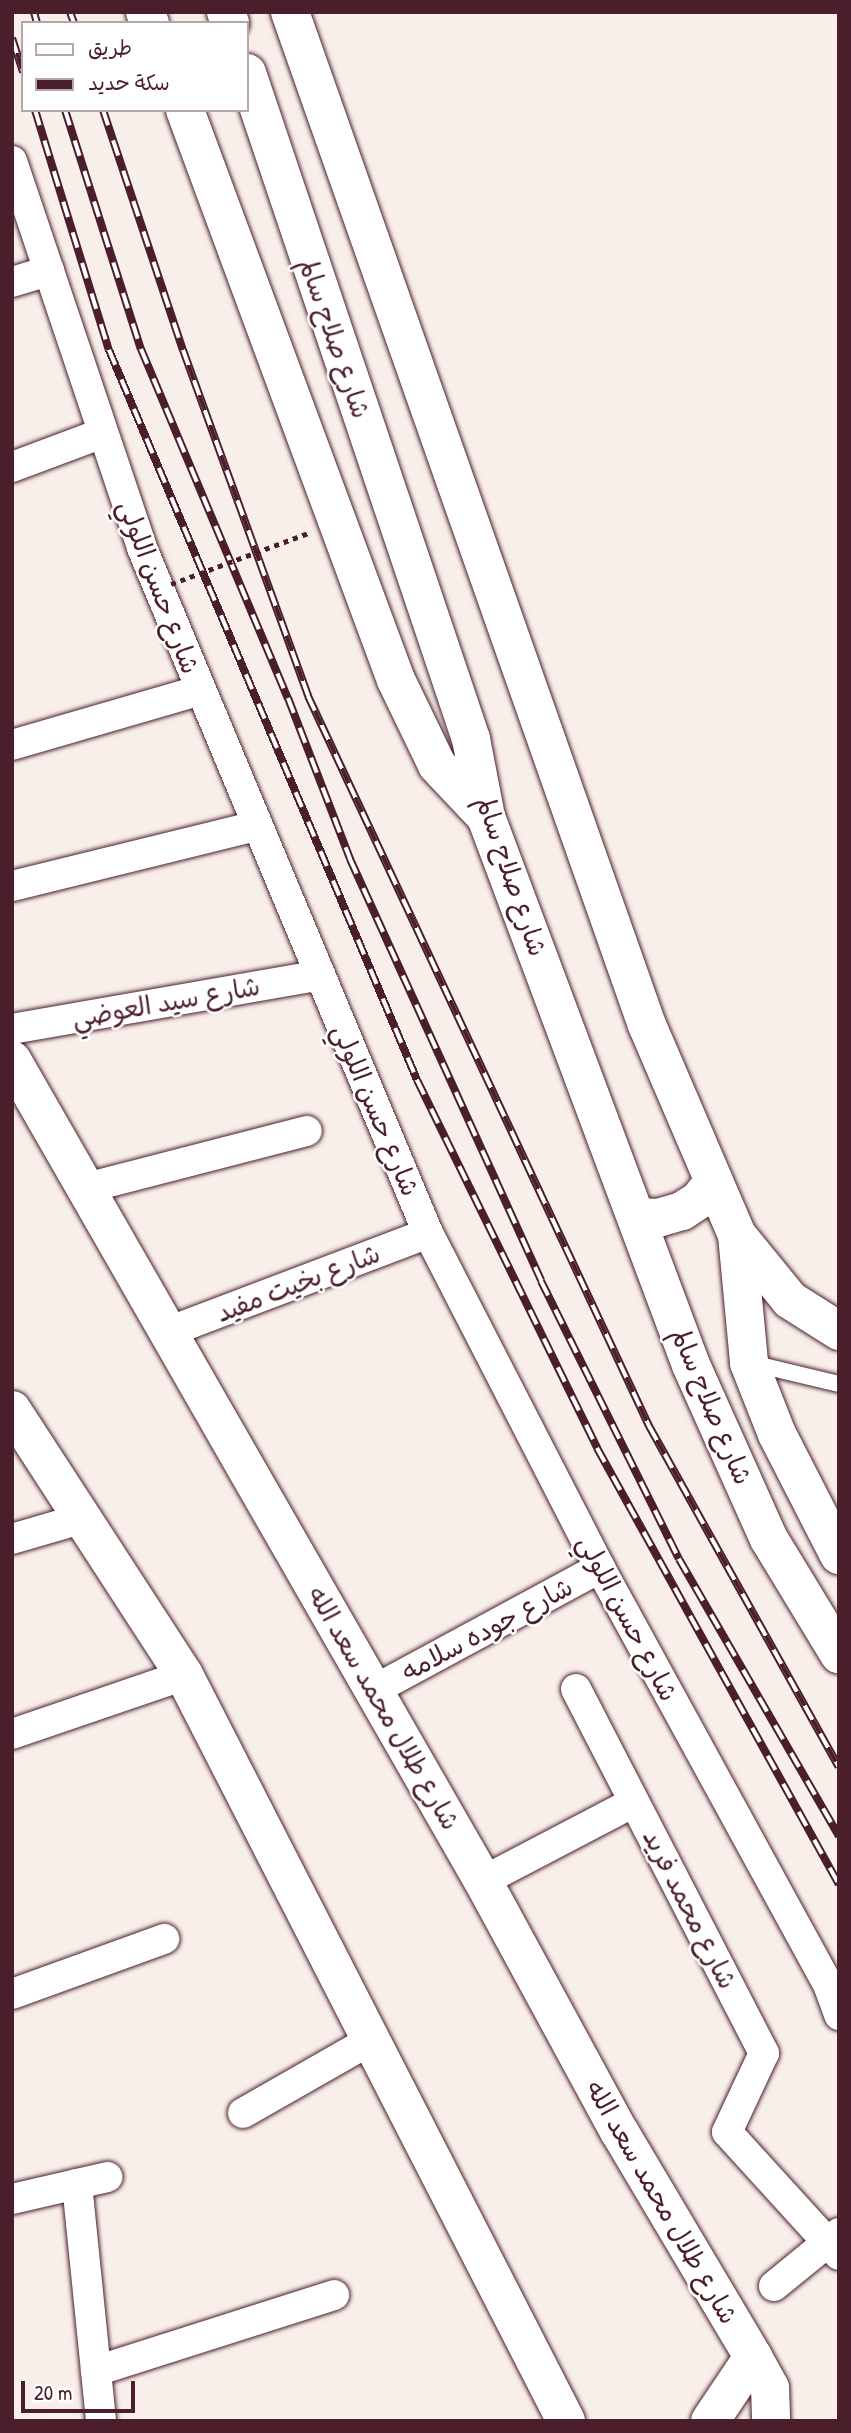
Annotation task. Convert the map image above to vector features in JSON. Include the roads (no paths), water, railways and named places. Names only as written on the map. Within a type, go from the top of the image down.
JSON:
[{"type":"main road","name":"شارع صلاح سالم","points":[[290,12],[647,1025],[737,1235],[749,1363],[788,1458],[839,1555]]},
{"type":"main road","name":"شارع صلاح سالم","points":[[248,76],[471,739],[486,817],[638,1217],[691,1366],[769,1539],[839,1654]]},
{"type":"main road","points":[[186,112],[396,680],[437,765],[486,817]]},
{"type":"main road","name":"شارع طلال محمد سعد الله","points":[[12,1060],[483,1881],[619,2131],[753,2357],[770,2388],[771,2421]]},
{"type":"main road","points":[[638,1217],[658,1218],[682,1211],[699,1200],[714,1181]]},
{"type":"main road","points":[[737,1235],[790,1300],[836,1338]]},
{"type":"main road","points":[[12,1410],[184,1675],[566,2421]]},
{"type":"main road","points":[[710,2421],[753,2357]]},
{"type":"street","name":"شارع حسن اللولي","points":[[12,161],[103,433],[198,691],[428,1233],[600,1568],[829,1987],[839,2015]]},
{"type":"street","points":[[12,282],[49,271]]},
{"type":"street","points":[[12,467],[103,433]]},
{"type":"street","points":[[12,745],[198,691]]},
{"type":"street","points":[[12,886],[256,826]]},
{"type":"street","name":"شارع سيد العوضي","points":[[12,1029],[320,975]]},
{"type":"street","points":[[86,1188],[307,1131]]},
{"type":"street","name":"شارع بخيت مفيد","points":[[168,1332],[428,1233]]},
{"type":"street","points":[[12,1539],[84,1518]]},
{"type":"street","name":"شارع جوده سلامه","points":[[374,1690],[600,1568]]},
{"type":"street","points":[[12,1734],[184,1675]]},
{"type":"street","name":"شارع محمد فريد","points":[[576,1689],[764,2053],[727,2132],[835,2243]]},
{"type":"street","points":[[483,1881],[634,1802]]},
{"type":"street","points":[[12,1994],[164,1939]]},
{"type":"street","points":[[243,2113],[371,2040]]},
{"type":"street","points":[[12,2199],[107,2177]]},
{"type":"street","points":[[77,2183],[101,2421]]},
{"type":"street","points":[[774,2286],[835,2243]]},
{"type":"street","points":[[96,2371],[334,2295]]},
{"type":"lane","points":[[749,1363],[839,1384]]},
{"type":"railway","points":[[34,12],[36,21]]},
{"type":"railway","points":[[70,12],[73,21]]},
{"type":"railway","points":[[12,38],[21,66]]},
{"type":"railway","points":[[36,112],[109,350],[417,1080],[597,1448],[839,1884]]},
{"type":"railway","points":[[66,112],[141,349],[288,698],[350,859],[541,1281],[679,1559],[839,1836]]},
{"type":"railway","points":[[104,112],[183,350],[308,696],[649,1426],[839,1767]]}]
